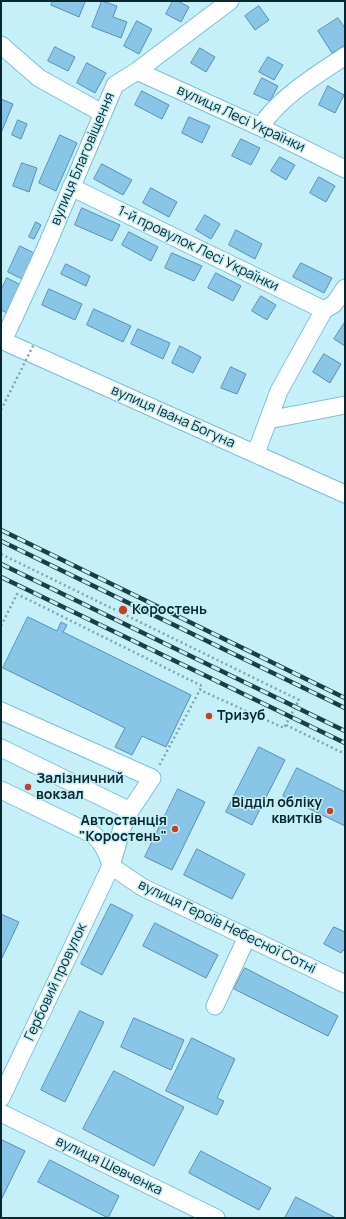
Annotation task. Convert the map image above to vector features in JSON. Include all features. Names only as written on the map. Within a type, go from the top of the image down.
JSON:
[{"type":"street","name":"вулиця Благовіщення","points":[[2,341],[44,252],[114,86],[137,71],[230,1]]},
{"type":"street","points":[[1,45],[39,78],[102,112]]},
{"type":"street","points":[[260,127],[269,114],[307,82],[345,56]]},
{"type":"street","name":"вулиця Лесі Українки","points":[[137,71],[260,127],[345,169]]},
{"type":"street","name":"1-й провулок Лесі Українки","points":[[71,187],[324,310]]},
{"type":"street","points":[[256,454],[279,391],[324,310],[334,304],[345,288]]},
{"type":"street","name":"вулиця Івана Богуна","points":[[2,341],[345,494]]},
{"type":"street","points":[[268,420],[345,405]]},
{"type":"street","points":[[1,711],[152,778]]},
{"type":"street","points":[[1,748],[130,811]]},
{"type":"street","name":"Гербовий провулок","points":[[1,1098],[111,866],[122,828],[130,811],[152,778]]},
{"type":"street","points":[[1,790],[94,835],[103,845],[111,866]]},
{"type":"street","name":"вулиця Героїв Небесної Сотні","points":[[111,866],[142,887],[345,984]]},
{"type":"street","points":[[215,1006],[247,937]]},
{"type":"street","name":"вулиця Шевченка","points":[[1,1113],[216,1218]]},
{"type":"path","points":[[1,410],[34,344]]},
{"type":"path","points":[[1,554],[299,700],[284,728],[200,690]]},
{"type":"path","points":[[1,626],[17,594],[202,686],[152,778]]},
{"type":"path","points":[[286,725],[345,754]]},
{"type":"building","points":[[53,1],[85,2],[79,17],[51,5]]},
{"type":"building","points":[[102,1],[117,6],[113,17],[127,22],[121,38],[92,27]]},
{"type":"building","points":[[173,1],[178,1],[189,7],[181,22],[166,14]]},
{"type":"building","points":[[259,6],[269,20],[255,30],[245,16]]},
{"type":"building","points":[[338,18],[345,28],[345,45],[332,53],[318,31]]},
{"type":"building","points":[[137,21],[152,29],[139,54],[124,46]]},
{"type":"building","points":[[55,47],[75,57],[68,71],[48,61]]},
{"type":"building","points":[[200,48],[215,57],[206,72],[191,63]]},
{"type":"building","points":[[268,57],[283,65],[274,80],[259,72]]},
{"type":"building","points":[[87,63],[106,73],[95,93],[77,83]]},
{"type":"building","points":[[262,78],[278,86],[270,101],[254,94]]},
{"type":"building","points":[[328,86],[344,95],[335,113],[319,105]]},
{"type":"building","points":[[142,91],[169,105],[162,119],[135,105]]},
{"type":"building","points":[[1,99],[13,104],[1,133]]},
{"type":"building","points":[[189,117],[210,126],[202,143],[182,133]]},
{"type":"building","points":[[18,120],[27,124],[21,139],[12,135]]},
{"type":"building","points":[[60,135],[77,143],[56,191],[39,183]]},
{"type":"building","points":[[241,139],[260,148],[251,165],[232,156]]},
{"type":"building","points":[[280,157],[295,165],[286,180],[271,171]]},
{"type":"building","points":[[22,163],[37,168],[29,192],[13,186]]},
{"type":"building","points":[[102,164],[132,180],[123,195],[94,179]]},
{"type":"building","points":[[319,177],[335,186],[326,202],[310,193]]},
{"type":"building","points":[[151,188],[177,202],[169,217],[143,203]]},
{"type":"building","points":[[82,208],[120,225],[112,241],[75,225]]},
{"type":"building","points":[[205,215],[220,224],[211,239],[196,230]]},
{"type":"building","points":[[36,222],[41,225],[34,239],[29,237]]},
{"type":"building","points":[[236,230],[262,244],[255,259],[229,245]]},
{"type":"building","points":[[129,232],[158,247],[151,261],[122,245]]},
{"type":"building","points":[[20,246],[34,253],[22,279],[8,272]]},
{"type":"building","points":[[172,253],[202,266],[194,281],[165,268]]},
{"type":"building","points":[[301,263],[332,278],[324,293],[293,277]]},
{"type":"building","points":[[66,264],[90,276],[86,286],[61,274]]},
{"type":"building","points":[[216,273],[241,286],[233,301],[208,288]]},
{"type":"building","points":[[7,278],[23,286],[9,314],[1,310],[1,290]]},
{"type":"building","points":[[49,289],[82,304],[75,320],[42,305]]},
{"type":"building","points":[[261,296],[276,305],[267,320],[252,311]]},
{"type":"building","points":[[94,309],[131,326],[123,342],[87,325]]},
{"type":"building","points":[[345,322],[345,346],[334,339]]},
{"type":"building","points":[[138,329],[170,343],[163,359],[131,344]]},
{"type":"building","points":[[180,346],[201,357],[193,373],[172,363]]},
{"type":"building","points":[[324,354],[341,364],[330,383],[313,372]]},
{"type":"building","points":[[231,367],[246,374],[237,394],[221,388]]},
{"type":"building","points":[[28,617],[57,631],[61,622],[67,625],[63,632],[191,695],[166,747],[142,736],[132,755],[115,747],[125,728],[3,668]]},
{"type":"building","points":[[259,747],[285,760],[252,825],[226,812]]},
{"type":"building","name":"Відділ обліку квитків","points":[[297,768],[345,792],[345,826],[283,796]]},
{"type":"building","name":"Автостанція \"Коростень\"","points":[[178,789],[205,802],[172,870],[145,857]]},
{"type":"building","points":[[197,849],[245,874],[232,899],[184,875]]},
{"type":"building","points":[[111,904],[133,915],[102,975],[81,964]]},
{"type":"building","points":[[1,914],[19,922],[1,960]]},
{"type":"building","points":[[155,923],[218,955],[206,978],[143,946]]},
{"type":"building","points":[[334,927],[345,932],[345,951],[343,950],[341,953],[324,944]]},
{"type":"building","points":[[245,968],[338,1016],[328,1036],[234,989]]},
{"type":"building","points":[[80,1011],[104,1022],[65,1102],[41,1090]]},
{"type":"building","points":[[134,1018],[184,1040],[171,1070],[121,1047]]},
{"type":"building","points":[[192,1038],[235,1059],[217,1098],[224,1101],[217,1115],[166,1091]]},
{"type":"building","points":[[114,1071],[184,1107],[154,1166],[83,1129]]},
{"type":"building","points":[[2,1140],[25,1151],[1,1200],[1,1143]]},
{"type":"building","points":[[201,1151],[271,1188],[259,1210],[189,1173]]},
{"type":"building","points":[[50,1160],[119,1196],[108,1218],[38,1182]]},
{"type":"building","points":[[296,1197],[336,1218],[285,1218]]},
{"type":"railway","points":[[1,530],[345,698]]},
{"type":"railway","points":[[1,541],[345,708]]},
{"type":"railway","points":[[1,564],[345,731]]},
{"type":"railway","points":[[1,577],[345,743]]},
{"type":"place","name":"Коростень","points":[[123,610]]},
{"type":"place","name":"Тризуб","points":[[209,716]]},
{"type":"place","name":"Залізничний вокзал","points":[[28,787]]},
{"type":"place","name":"Відділ обліку квитків","points":[[330,811]]},
{"type":"place","name":"Автостанція \"Коростень\"","points":[[175,829]]}]
